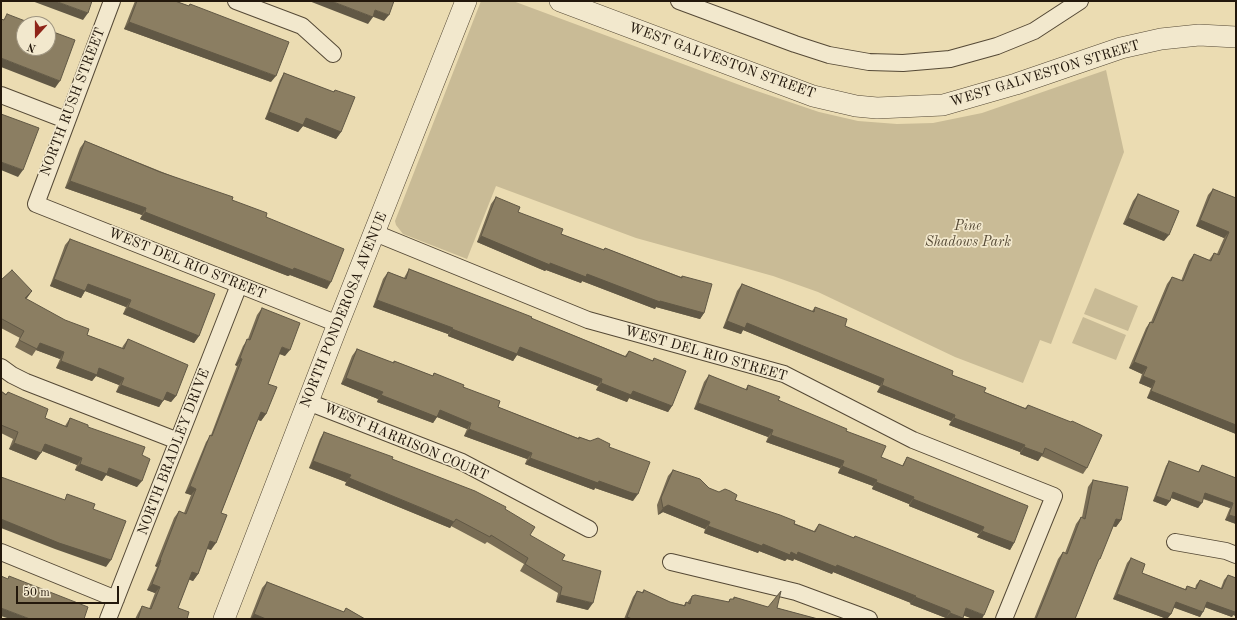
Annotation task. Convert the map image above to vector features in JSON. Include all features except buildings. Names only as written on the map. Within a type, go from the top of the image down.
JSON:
[{"type":"street","name":"NORTH RUSH STREET","points":[[36,204],[66,120],[112,1]]},
{"type":"street","points":[[236,1],[302,26],[334,54]]},
{"type":"street","name":"NORTH PONDEROSA AVENUE","points":[[224,619],[338,324],[466,1]]},
{"type":"street","name":"WEST GALVESTON STREET","points":[[560,1],[813,96],[856,106],[878,108],[943,105],[1016,84],[1121,48],[1162,39],[1198,35],[1236,37]]},
{"type":"street","points":[[679,1],[823,53],[869,62],[891,63],[939,60],[985,50],[1034,31],[1080,1]]},
{"type":"street","points":[[1,95],[66,120]]},
{"type":"street","name":"WEST DEL RIO STREET","points":[[36,204],[338,324]]},
{"type":"street","name":"WEST DEL RIO STREET","points":[[375,233],[588,320],[784,374],[913,440],[1054,496],[1004,619]]},
{"type":"street","name":"NORTH BRADLEY DRIVE","points":[[108,619],[239,285]]},
{"type":"street","points":[[1,367],[12,375],[26,382],[178,441]]},
{"type":"street","name":"WEST HARRISON COURT","points":[[308,402],[462,462],[589,529]]},
{"type":"street","points":[[1175,542],[1226,551],[1236,555]]},
{"type":"street","points":[[1,552],[116,599]]},
{"type":"street","points":[[671,562],[796,592],[869,619]]},
{"type":"green space","name":"Pine Shadows Park","points":[[481,1],[513,1],[745,87],[819,112],[858,121],[897,124],[933,123],[982,113],[1106,70],[1124,152],[1051,344],[1040,340],[1023,383],[955,357],[818,292],[773,276],[636,238],[496,186],[467,259],[403,234],[396,225],[395,221]]},
{"type":"green space","points":[[1095,288],[1138,306],[1128,331],[1084,314]]},
{"type":"green space","points":[[1083,317],[1126,335],[1116,360],[1072,343]]}]
